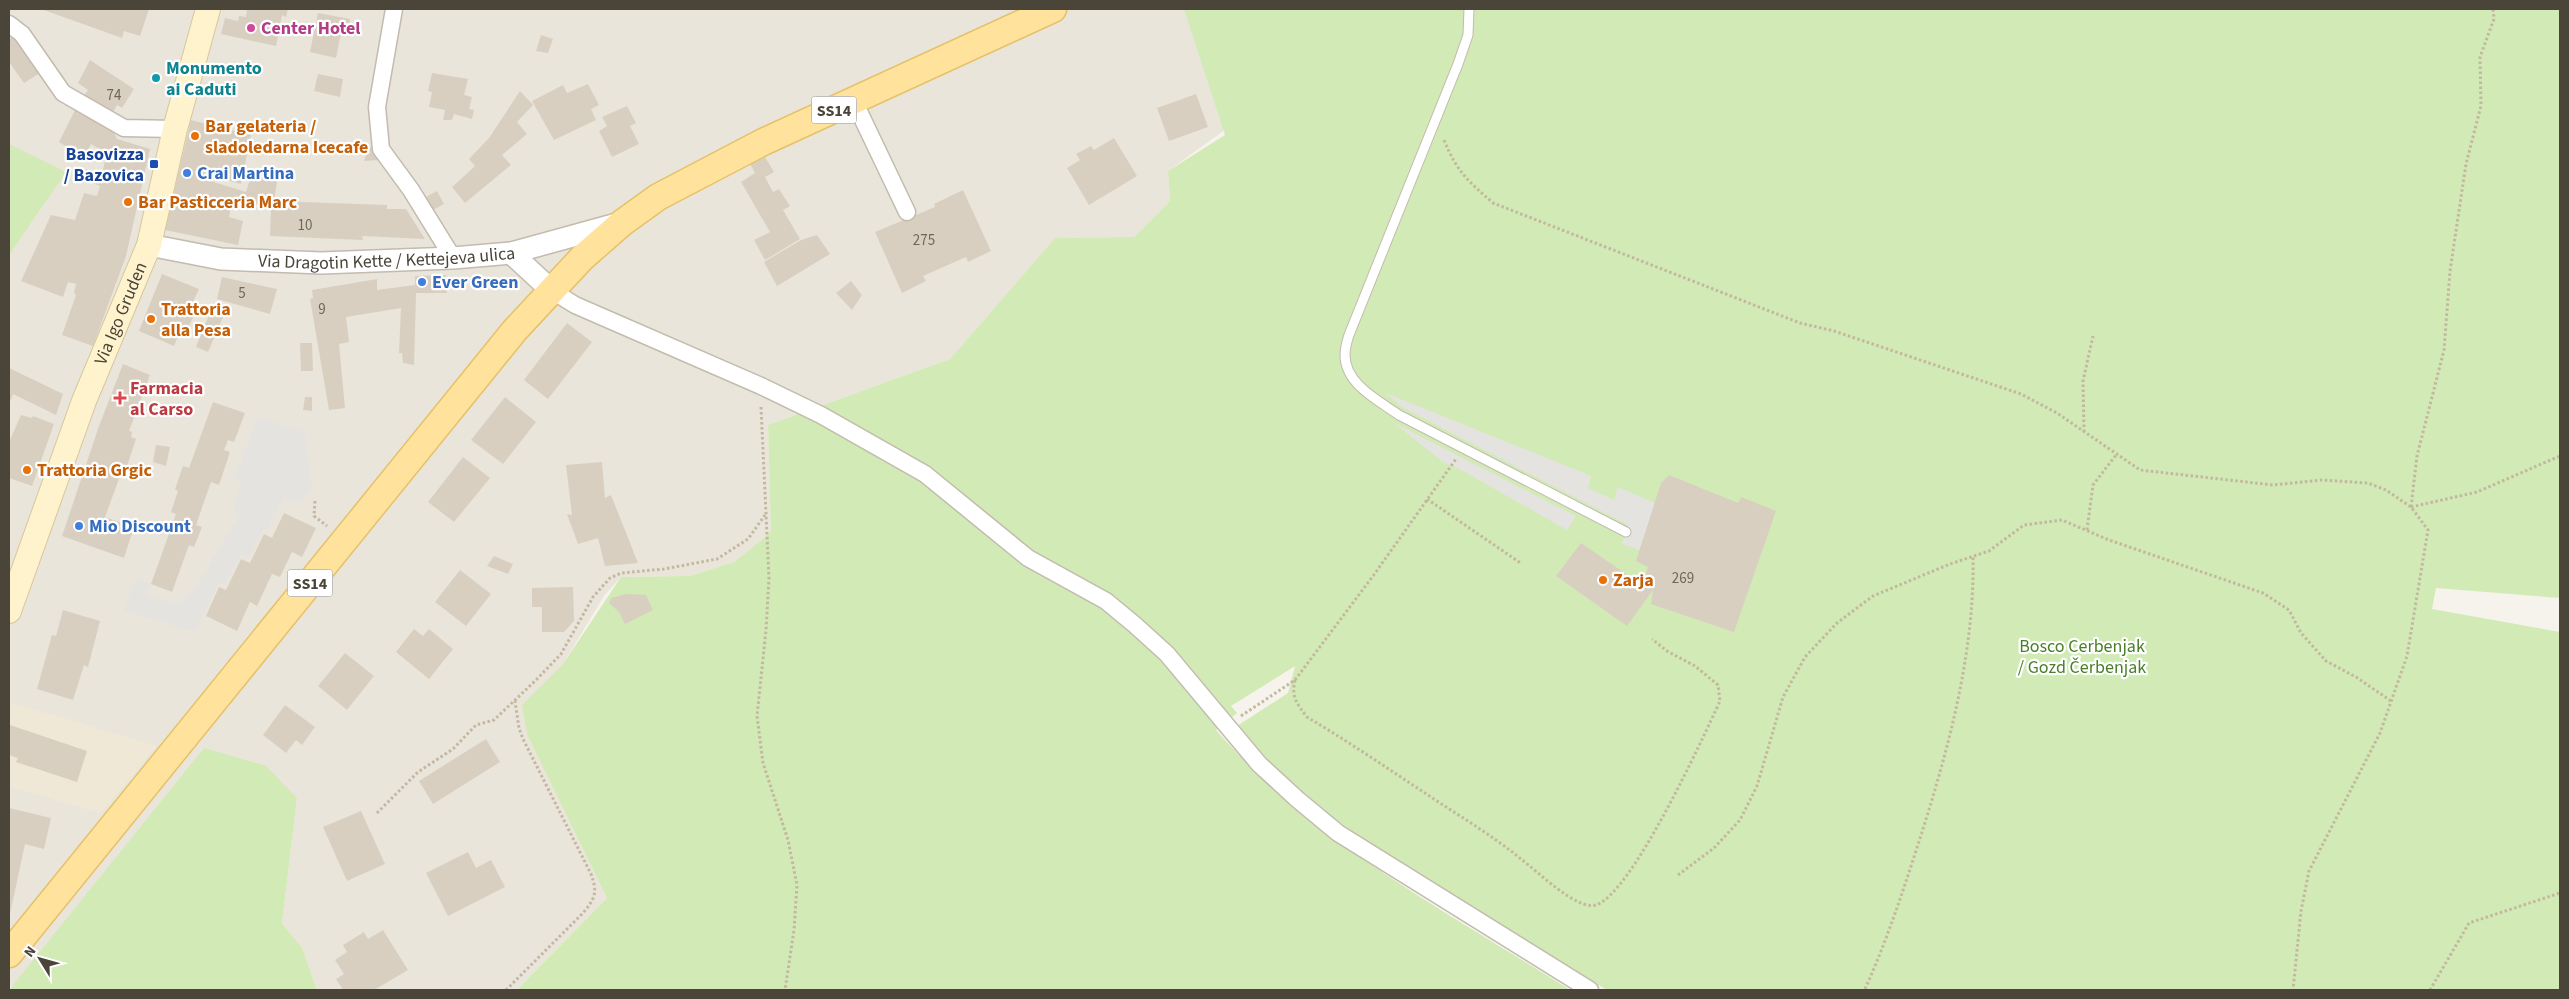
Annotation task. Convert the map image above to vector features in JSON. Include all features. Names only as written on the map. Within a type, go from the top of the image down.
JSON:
[{"type":"main road","name":"Via Igo Gruden","points":[[9,611],[84,401],[149,245],[175,128],[208,9]]},
{"type":"main road","name":"SS14","points":[[9,954],[515,330],[582,258],[622,222],[658,197],[718,164],[1053,9]]},
{"type":"street","points":[[394,9],[378,107],[381,149],[411,190],[453,258]]},
{"type":"street","points":[[9,24],[22,34],[63,93],[124,128],[175,128]]},
{"type":"street","points":[[854,101],[907,212]]},
{"type":"street","name":"Via Dragotin Kette / Kettejeva ulica","points":[[149,245],[221,259],[321,263],[453,258],[511,252],[622,222]]},
{"type":"street","points":[[511,252],[551,290],[575,305],[761,386],[821,415],[924,474],[1028,558],[1106,601],[1167,654],[1225,726],[1290,793],[1338,832],[1590,990]]},
{"type":"lane","points":[[1469,9],[1468,35],[1436,121],[1349,335],[1345,355],[1350,376],[1366,391],[1399,415],[1626,532]]},
{"type":"path","points":[[2411,507],[2417,456],[2444,350],[2450,271],[2466,164],[2481,106],[2480,57],[2494,19],[2493,9]]},
{"type":"path","points":[[1436,121],[1452,160],[1463,176],[1493,202],[1800,323],[1834,331],[2021,394],[2057,413],[2140,470],[2273,485],[2320,480],[2368,483],[2386,490],[2411,507],[2428,530],[2407,656],[2371,751],[2309,870],[2301,911],[2293,990]]},
{"type":"path","points":[[2084,433],[2083,380],[2093,336]]},
{"type":"path","points":[[761,386],[761,447],[769,578],[766,630],[757,716],[764,763],[788,840],[797,886],[794,930],[785,990]]},
{"type":"path","points":[[1225,726],[1295,680],[1373,576],[1462,448]]},
{"type":"path","points":[[2086,530],[2093,485],[2116,455]]},
{"type":"path","points":[[2411,507],[2477,492],[2560,456]]},
{"type":"path","points":[[1427,499],[1522,564]]},
{"type":"path","points":[[315,501],[314,516],[329,527],[336,523]]},
{"type":"path","points":[[377,813],[418,772],[454,748],[476,725],[494,720],[561,654],[593,597],[610,578],[621,573],[664,569],[717,559],[748,539],[765,515]]},
{"type":"path","points":[[1678,875],[1714,848],[1740,820],[1757,786],[1784,697],[1805,657],[1838,623],[1873,596],[1989,551],[2024,525],[2062,520],[2263,594],[2289,610],[2301,633],[2326,661],[2356,677],[2391,701]]},
{"type":"path","points":[[1865,989],[1886,942],[1932,801],[1949,734],[1963,676],[1973,588],[1973,556]]},
{"type":"path","points":[[1295,680],[1292,691],[1295,702],[1307,717],[1509,849],[1564,893],[1580,903],[1595,906],[1613,894],[1628,875],[1670,803],[1720,701],[1718,685],[1695,666],[1667,651],[1652,639]]},
{"type":"path","points":[[506,990],[592,903],[596,889],[591,874],[523,739],[519,728],[515,700]]},
{"type":"path","points":[[2430,990],[2469,923],[2560,893]]},
{"type":"shaded area","points":[[9,9],[1184,9],[1226,129],[1168,171],[1170,201],[1134,237],[1055,238],[950,359],[768,425],[771,532],[734,562],[690,576],[621,577],[604,596],[563,664],[523,705],[528,734],[607,898],[517,990],[317,990],[302,948],[282,923],[297,797],[9,988]]},
{"type":"shaded area","points":[[1386,393],[1591,476],[1588,488],[1614,500],[1618,487],[1655,503],[1640,550],[1622,544],[1628,525],[1402,407]]},
{"type":"shaded area","points":[[258,417],[304,432],[312,486],[301,504],[284,497],[267,531],[263,529],[249,559],[240,555],[225,585],[219,583],[194,632],[123,610],[136,579],[151,584],[145,595],[175,604],[185,599],[198,584],[239,515],[232,512],[242,483],[234,479]]},
{"type":"shaded area","points":[[1394,423],[1576,516],[1567,530],[1458,468],[1443,462]]},
{"type":"shaded area","points":[[9,702],[157,746],[101,813],[9,786]]},
{"type":"green space","name":"Bosco Cerbenjak / Gozd Čerbenjak","points":[[1184,9],[2560,9],[2560,598],[2436,588],[2432,609],[2560,632],[2560,990],[1607,990],[1398,865],[1316,805],[1267,759],[1237,726],[1288,693],[1295,666],[1231,706],[1237,713],[1216,730],[1254,770],[1295,807],[1338,841],[1429,903],[1570,990],[517,990],[607,898],[527,734],[522,705],[563,664],[621,577],[690,576],[734,562],[771,532],[768,425],[950,359],[1055,238],[1134,237],[1170,201],[1168,171],[1225,135]]},
{"type":"green space","points":[[9,144],[66,172],[9,255]]},
{"type":"green space","points":[[204,748],[266,766],[297,798],[282,923],[302,948],[317,990],[9,990]]},
{"type":"building","points":[[41,9],[149,9],[140,36],[124,31],[122,38]]},
{"type":"building","name":"Center Hotel","points":[[247,9],[288,9],[286,17],[282,15],[276,46],[221,34],[225,18],[238,21],[239,16],[246,17]]},
{"type":"building","points":[[318,13],[350,19],[349,30],[342,28],[336,58],[310,52]]},
{"type":"building","points":[[541,35],[553,39],[548,53],[536,51]]},
{"type":"building","points":[[12,37],[26,52],[40,73],[24,83],[9,62],[9,40]]},
{"type":"building","points":[[90,60],[134,89],[122,108],[117,105],[114,111],[108,108],[105,113],[83,97],[88,90],[78,83]]},
{"type":"building","points":[[432,73],[468,79],[464,95],[472,97],[469,109],[474,110],[472,119],[454,114],[452,120],[443,120],[445,110],[429,107],[432,92],[428,91]]},
{"type":"building","points":[[318,74],[343,79],[340,97],[314,91]]},
{"type":"building","points":[[588,84],[599,105],[591,109],[596,120],[554,140],[532,101],[563,85],[567,93]]},
{"type":"building","points":[[520,91],[533,105],[517,122],[527,134],[502,155],[511,165],[465,203],[452,187],[475,166],[469,159],[489,138]]},
{"type":"building","points":[[1196,94],[1208,127],[1169,141],[1157,108]]},
{"type":"building","points":[[627,106],[636,123],[630,126],[639,144],[612,157],[599,131],[607,126],[602,117]]},
{"type":"building","points":[[75,110],[113,130],[117,139],[150,149],[126,256],[93,346],[62,335],[76,295],[74,293],[76,284],[68,282],[63,297],[21,281],[51,215],[75,220],[84,193],[97,196],[100,186],[82,178],[84,169],[102,174],[107,153],[91,144],[84,158],[59,142]]},
{"type":"building","points":[[191,120],[251,135],[241,184],[208,175],[207,180],[246,192],[253,170],[278,175],[274,201],[387,205],[387,209],[406,209],[425,239],[362,236],[363,240],[270,236],[271,208],[233,199],[229,217],[243,221],[238,245],[165,230]]},
{"type":"building","points":[[1114,138],[1137,176],[1089,205],[1067,168],[1080,160],[1076,154],[1091,146],[1094,150]]},
{"type":"building","points":[[369,145],[381,160],[364,161]]},
{"type":"building","points":[[765,157],[774,172],[765,177],[773,192],[779,189],[790,206],[783,210],[800,239],[765,260],[754,240],[770,232],[741,182],[755,173],[750,164]]},
{"type":"building","points":[[963,190],[991,251],[968,262],[966,257],[923,276],[926,281],[902,293],[875,232],[935,207],[934,204]]},
{"type":"building","points":[[437,191],[444,204],[433,210],[426,197]]},
{"type":"building","points":[[817,235],[830,254],[777,286],[764,262],[801,240]]},
{"type":"building","points":[[162,274],[199,289],[189,311],[195,313],[188,328],[182,326],[174,346],[139,331]]},
{"type":"building","points":[[446,275],[447,293],[416,293],[414,365],[403,363],[402,353],[399,353],[401,308],[346,317],[349,342],[339,344],[345,408],[329,410],[310,299],[313,298],[312,290],[377,279],[377,290],[415,285],[415,276]]},
{"type":"building","points":[[222,277],[277,289],[270,314],[217,299]]},
{"type":"building","points":[[851,281],[862,295],[852,310],[836,293]]},
{"type":"building","points":[[211,310],[223,317],[208,352],[196,347]]},
{"type":"building","points":[[567,323],[592,342],[548,399],[524,380]]},
{"type":"building","points":[[300,343],[312,343],[313,371],[301,371]]},
{"type":"building","points":[[123,364],[150,375],[129,431],[132,432],[131,437],[136,439],[126,469],[123,468],[105,517],[134,527],[124,558],[62,536],[99,426]]},
{"type":"building","points":[[9,368],[63,394],[56,415],[13,394],[9,404]]},
{"type":"building","points":[[305,397],[312,397],[312,411],[303,410]]},
{"type":"building","points":[[505,397],[536,422],[503,464],[471,440]]},
{"type":"building","points":[[213,402],[245,413],[234,442],[228,440],[224,450],[230,452],[219,485],[211,482],[196,525],[202,527],[194,547],[189,545],[172,592],[151,584],[176,514],[171,512],[178,491],[175,489],[183,466],[189,468]]},
{"type":"building","points":[[21,415],[32,418],[33,416],[54,424],[32,486],[9,478],[9,442]]},
{"type":"building","points":[[156,445],[170,447],[166,466],[153,462]]},
{"type":"building","points":[[463,457],[490,478],[454,522],[428,502]]},
{"type":"building","points":[[602,462],[605,498],[611,495],[638,563],[605,566],[598,538],[578,544],[567,514],[572,515],[566,465]]},
{"type":"building","points":[[1669,475],[1738,503],[1741,497],[1776,511],[1734,632],[1651,604],[1653,590],[1627,626],[1556,576],[1581,543],[1642,585],[1648,567],[1636,561],[1661,483]]},
{"type":"building","points":[[284,513],[316,528],[302,557],[292,552],[280,577],[272,574],[257,606],[250,602],[237,631],[206,616],[219,587],[226,590],[241,559],[250,563],[264,534],[272,538]]},
{"type":"building","points":[[494,556],[513,564],[508,574],[487,566]]},
{"type":"building","points":[[460,570],[491,594],[466,626],[435,602]]},
{"type":"building","points":[[573,587],[574,621],[564,632],[542,632],[542,607],[532,607],[532,588]]},
{"type":"building","points":[[626,594],[646,595],[653,610],[625,624],[619,612],[609,603],[611,598]]},
{"type":"building","points":[[63,610],[100,621],[88,667],[84,665],[73,700],[37,689],[52,635],[56,636]]},
{"type":"building","points":[[414,629],[423,636],[429,629],[453,649],[429,679],[396,652]]},
{"type":"building","points":[[345,653],[374,676],[347,710],[318,686]]},
{"type":"building","points":[[285,705],[315,727],[302,745],[296,740],[286,753],[263,735]]},
{"type":"building","points":[[10,725],[87,751],[77,782],[16,762],[18,758],[9,755]]},
{"type":"building","points":[[486,739],[500,762],[433,804],[419,781]]},
{"type":"building","points":[[9,808],[51,818],[44,849],[25,844],[10,914]]},
{"type":"building","points":[[361,811],[385,864],[347,881],[323,827]]},
{"type":"building","points":[[468,852],[476,868],[491,860],[505,887],[448,916],[426,873]]},
{"type":"building","points":[[383,930],[408,970],[374,990],[343,990],[336,979],[344,974],[335,960],[347,952],[343,945],[364,932],[368,939]]},
{"type":"place","name":"Center Hotel","points":[[251,28]]},
{"type":"place","name":"Monumento ai Caduti","points":[[156,78]]},
{"type":"place","name":"Bar gelateria / sladoledarna Icecafe","points":[[195,136]]},
{"type":"place","name":"Basovizza / Bazovica","points":[[154,164]]},
{"type":"place","name":"Crai Martina","points":[[187,173]]},
{"type":"place","name":"Bar Pasticceria Marc","points":[[128,202]]},
{"type":"place","name":"Ever Green","points":[[422,282]]},
{"type":"place","name":"Trattoria alla Pesa","points":[[151,319]]},
{"type":"place","name":"Farmacia al Carso","points":[[120,398]]},
{"type":"place","name":"Trattoria Grgic","points":[[27,470]]},
{"type":"place","name":"Mio Discount","points":[[79,526]]},
{"type":"place","name":"Zarja","points":[[1603,580]]}]
